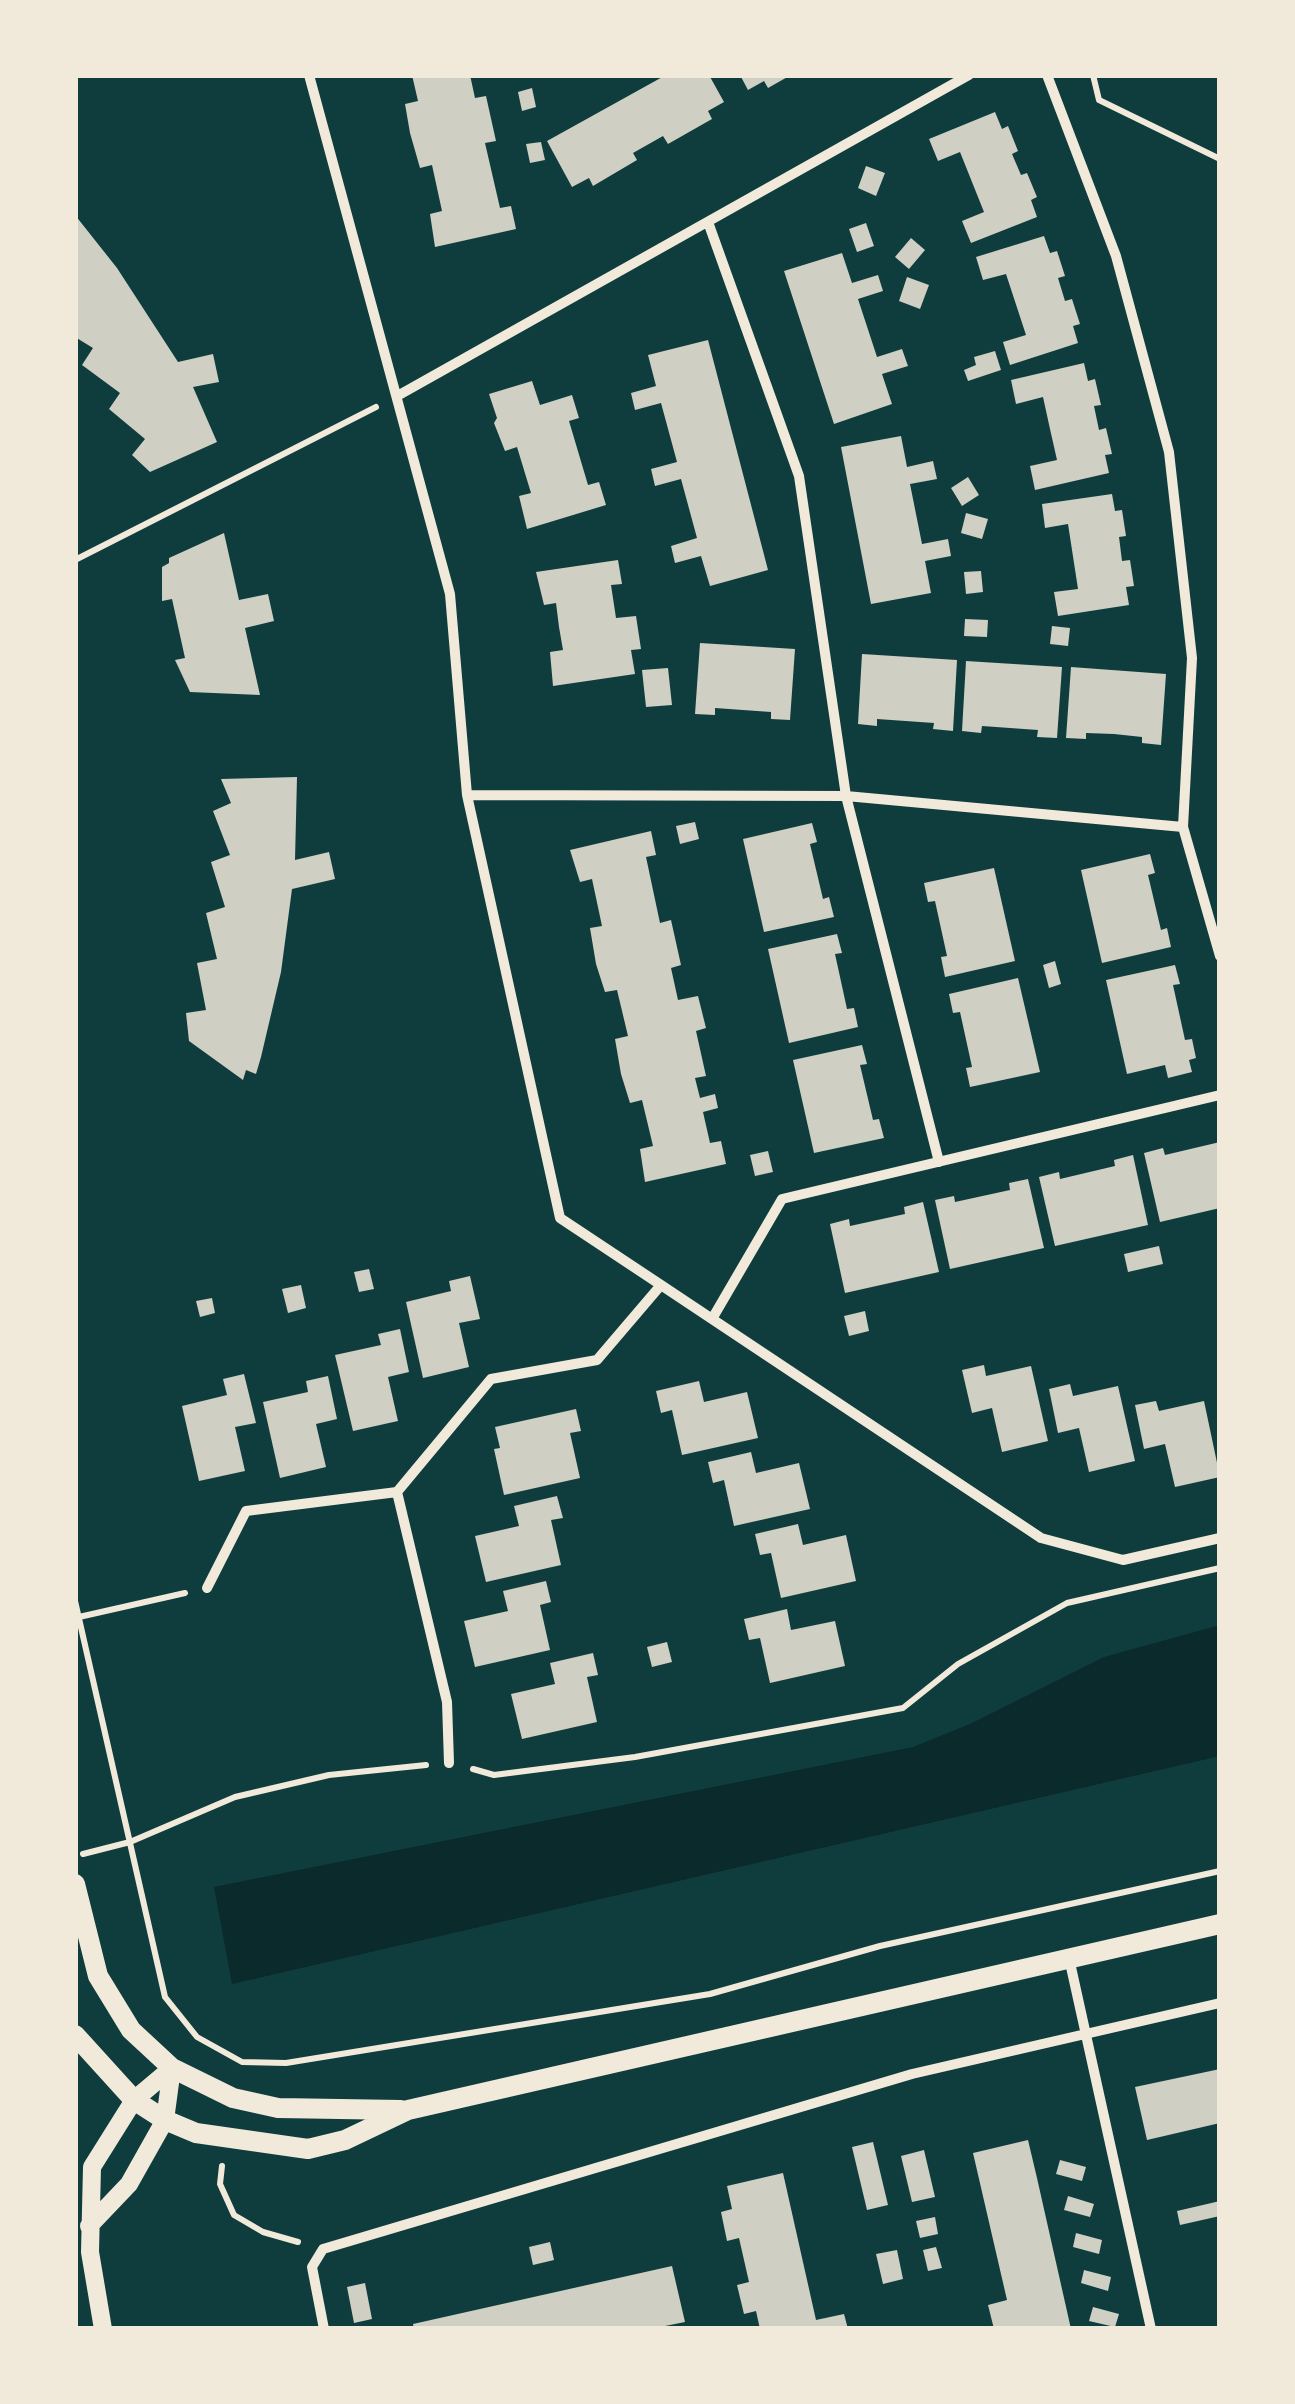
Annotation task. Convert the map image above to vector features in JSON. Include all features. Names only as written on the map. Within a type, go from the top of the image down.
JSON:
[{"type":"main road","points":[[75,1884],[98,1976],[131,2030],[172,2068],[233,2098],[278,2108],[408,2110]]},
{"type":"main road","points":[[75,2035],[134,2100],[166,2120],[225,2139],[308,2149],[345,2140],[408,2110],[1220,1924]]},
{"type":"street","points":[[309,75],[450,594],[467,795],[560,1218],[1041,1538],[1123,1560],[1220,1538]]},
{"type":"street","points":[[399,396],[969,75]]},
{"type":"street","points":[[1048,75],[1116,256],[1170,452],[1192,658],[1183,827],[1220,956]]},
{"type":"street","points":[[708,222],[799,476],[846,796],[940,1162]]},
{"type":"street","points":[[467,795],[846,796],[1183,827]]},
{"type":"street","points":[[712,1319],[782,1199],[1220,1095]]},
{"type":"street","points":[[206,1588],[246,1511],[397,1492],[492,1380],[597,1360],[660,1285]]},
{"type":"street","points":[[397,1492],[447,1702],[449,1762]]},
{"type":"street","points":[[1068,1957],[1151,2329]]},
{"type":"street","points":[[324,2329],[312,2268],[323,2249],[912,2074],[1220,2003]]},
{"type":"street","points":[[103,2329],[89,2226],[92,2166],[134,2100],[172,2068]]},
{"type":"street","points":[[89,2226],[129,2184],[166,2120],[172,2068]]},
{"type":"path","points":[[1092,75],[1099,100],[1220,159]]},
{"type":"path","points":[[75,560],[399,396]]},
{"type":"path","points":[[75,1856],[130,1842],[234,1797],[329,1774],[449,1762],[494,1774],[512,1772],[635,1757],[903,1708],[958,1664],[1067,1603],[1220,1568]]},
{"type":"path","points":[[79,1617],[206,1588]]},
{"type":"path","points":[[75,1602],[165,1998],[198,2037],[242,2062],[286,2063],[710,1994],[880,1946],[1220,1871]]},
{"type":"path","points":[[233,2098],[242,2062]]},
{"type":"path","points":[[225,2139],[220,2184],[234,2214],[263,2232],[323,2249]]},
{"type":"water","points":[[1220,1625],[1220,1756],[232,1984],[214,1887],[913,1747],[970,1724],[1104,1657]]},
{"type":"building","points":[[412,75],[470,75],[475,98],[486,96],[496,141],[485,143],[500,208],[511,206],[516,229],[435,247],[430,214],[442,211],[432,165],[420,168],[410,133],[405,104],[418,101]]},
{"type":"building","points":[[666,75],[709,75],[724,102],[708,111],[712,119],[668,144],[663,136],[633,153],[637,160],[593,186],[589,178],[572,187],[547,141]]},
{"type":"building","points":[[740,75],[791,75],[768,88],[764,81],[748,90]]},
{"type":"building","points":[[532,88],[536,107],[522,111],[518,92]]},
{"type":"building","points":[[995,112],[1002,129],[1008,126],[1018,151],[1012,154],[1021,175],[1027,173],[1037,197],[1031,200],[1037,217],[971,243],[962,221],[984,212],[960,152],[938,161],[929,139]]},
{"type":"building","points":[[541,142],[545,160],[530,163],[526,144]]},
{"type":"building","points":[[866,166],[885,173],[876,196],[858,188]]},
{"type":"building","points":[[75,215],[117,268],[178,362],[213,354],[219,382],[193,387],[217,442],[150,472],[132,455],[145,439],[109,409],[120,393],[82,365],[93,348],[75,337]]},
{"type":"building","points":[[866,223],[874,246],[857,252],[849,229]]},
{"type":"building","points":[[1044,236],[1050,253],[1057,251],[1065,276],[1058,278],[1065,301],[1072,299],[1080,324],[1073,326],[1078,343],[1010,365],[1003,342],[1026,335],[1006,274],[983,280],[976,257]]},
{"type":"building","points":[[911,238],[925,250],[909,269],[895,257]]},
{"type":"building","points":[[842,253],[852,283],[878,275],[883,291],[858,299],[877,357],[902,349],[908,366],[882,374],[892,404],[834,424],[784,271]]},
{"type":"building","points":[[907,277],[929,285],[920,309],[899,301]]},
{"type":"building","points":[[708,340],[768,570],[710,586],[701,556],[675,563],[671,546],[697,538],[681,479],[655,486],[651,469],[677,462],[661,403],[635,410],[631,393],[656,386],[648,355]]},
{"type":"building","points":[[995,351],[1001,370],[968,381],[964,370],[976,365],[974,357]]},
{"type":"building","points":[[1084,363],[1088,381],[1095,379],[1101,405],[1094,406],[1099,430],[1106,428],[1112,454],[1105,455],[1109,473],[1035,490],[1030,466],[1057,460],[1043,397],[1016,404],[1011,380]]},
{"type":"building","points":[[532,381],[540,405],[572,395],[579,418],[569,421],[588,485],[599,482],[606,505],[527,529],[519,496],[531,493],[517,447],[505,451],[494,423],[497,418],[489,394]]},
{"type":"building","points":[[901,436],[907,467],[933,461],[937,479],[910,484],[922,544],[948,539],[951,556],[925,561],[931,593],[871,604],[841,447]]},
{"type":"building","points":[[968,477],[979,495],[962,506],[951,488]]},
{"type":"building","points":[[1112,494],[1115,511],[1122,510],[1126,536],[1119,537],[1122,561],[1130,560],[1134,586],[1126,587],[1129,605],[1058,616],[1054,592],[1078,589],[1068,524],[1045,528],[1042,504]]},
{"type":"building","points":[[966,513],[988,519],[982,539],[961,533]]},
{"type":"building","points":[[224,533],[239,600],[268,594],[274,621],[245,628],[260,695],[190,692],[175,660],[185,658],[172,599],[162,601],[162,567],[169,563],[169,558]]},
{"type":"building","points":[[618,560],[622,584],[611,585],[616,618],[636,616],[641,649],[631,650],[635,674],[553,686],[550,652],[563,650],[556,603],[544,605],[536,572]]},
{"type":"building","points":[[981,571],[983,592],[966,594],[964,572]]},
{"type":"building","points":[[965,619],[988,620],[987,637],[964,636]]},
{"type":"building","points":[[1052,626],[1070,628],[1068,646],[1050,644]]},
{"type":"building","points":[[700,643],[795,649],[790,720],[771,719],[771,712],[715,708],[715,715],[695,714]]},
{"type":"building","points":[[862,654],[957,660],[953,731],[933,729],[934,723],[877,719],[877,726],[858,724]]},
{"type":"building","points":[[966,661],[1062,667],[1057,738],[1037,737],[1038,730],[982,726],[981,733],[962,731]]},
{"type":"building","points":[[1071,667],[1166,674],[1161,745],[1142,743],[1142,737],[1114,734],[1086,733],[1086,739],[1066,738]]},
{"type":"building","points":[[668,668],[672,705],[646,707],[642,670]]},
{"type":"building","points":[[297,777],[295,860],[329,852],[335,879],[292,889],[281,972],[261,1057],[256,1074],[246,1070],[243,1080],[189,1041],[186,1013],[206,1010],[197,963],[217,959],[206,913],[225,907],[211,862],[230,855],[213,811],[231,803],[221,779]]},
{"type":"building","points":[[695,822],[699,839],[680,844],[676,826]]},
{"type":"building","points":[[812,823],[817,842],[810,844],[823,899],[829,897],[834,917],[764,932],[743,839]]},
{"type":"building","points":[[651,831],[656,855],[646,857],[660,923],[671,920],[681,965],[671,968],[678,1000],[698,996],[706,1028],[696,1031],[706,1076],[695,1078],[700,1098],[715,1094],[718,1108],[703,1112],[710,1143],[721,1141],[726,1164],[645,1182],[640,1149],[653,1146],[642,1100],[630,1103],[621,1074],[615,1039],[628,1036],[617,990],[605,992],[596,964],[590,928],[602,926],[592,879],[580,882],[570,850]]},
{"type":"building","points":[[1150,854],[1155,873],[1148,875],[1161,930],[1167,928],[1171,947],[1102,963],[1081,870]]},
{"type":"building","points":[[994,868],[1015,961],[945,977],[941,957],[947,956],[935,901],[928,902],[924,883]]},
{"type":"building","points":[[837,934],[842,953],[835,954],[847,1009],[854,1008],[858,1027],[789,1043],[768,949]]},
{"type":"building","points":[[1055,961],[1061,984],[1049,988],[1043,965]]},
{"type":"building","points":[[1175,965],[1180,984],[1173,985],[1185,1040],[1192,1039],[1196,1058],[1189,1060],[1192,1072],[1168,1078],[1165,1065],[1127,1074],[1106,980]]},
{"type":"building","points":[[1018,978],[1040,1072],[970,1087],[966,1068],[972,1067],[960,1012],[953,1013],[949,994]]},
{"type":"building","points":[[862,1045],[867,1064],[860,1065],[873,1120],[879,1119],[884,1138],[814,1153],[793,1060]]},
{"type":"building","points":[[1220,1142],[1220,1208],[1160,1222],[1144,1153],[1163,1148],[1165,1155]]},
{"type":"building","points":[[768,1151],[773,1172],[755,1176],[750,1155]]},
{"type":"building","points":[[1133,1155],[1148,1225],[1055,1246],[1039,1177],[1059,1172],[1060,1179],[1115,1166],[1114,1160]]},
{"type":"building","points":[[1028,1179],[1044,1248],[950,1269],[935,1200],[954,1196],[955,1202],[1010,1190],[1009,1183]]},
{"type":"building","points":[[923,1202],[939,1272],[845,1293],[830,1224],[849,1219],[850,1226],[905,1214],[904,1207]]},
{"type":"building","points":[[1159,1246],[1163,1264],[1128,1272],[1124,1254]]},
{"type":"building","points":[[369,1269],[374,1289],[359,1292],[354,1272]]},
{"type":"building","points":[[470,1276],[480,1319],[459,1323],[469,1367],[423,1378],[406,1302],[451,1291],[449,1281]]},
{"type":"building","points":[[301,1285],[306,1308],[288,1313],[282,1289]]},
{"type":"building","points":[[212,1298],[215,1313],[200,1317],[196,1301]]},
{"type":"building","points":[[865,1311],[869,1331],[849,1336],[844,1316]]},
{"type":"building","points":[[400,1329],[409,1372],[388,1377],[398,1421],[353,1431],[335,1355],[381,1345],[378,1334]]},
{"type":"building","points":[[984,1365],[986,1376],[1031,1366],[1048,1441],[1002,1452],[992,1408],[972,1413],[962,1370]]},
{"type":"building","points":[[244,1374],[256,1423],[235,1427],[245,1471],[199,1481],[182,1406],[227,1395],[223,1379]]},
{"type":"building","points":[[328,1376],[337,1419],[316,1424],[326,1467],[280,1478],[263,1402],[308,1392],[306,1381]]},
{"type":"building","points":[[699,1381],[704,1402],[747,1392],[758,1438],[682,1455],[672,1410],[661,1413],[656,1391]]},
{"type":"building","points":[[1070,1384],[1073,1396],[1118,1386],[1135,1461],[1089,1472],[1079,1428],[1058,1433],[1049,1389]]},
{"type":"building","points":[[1156,1401],[1159,1411],[1204,1401],[1220,1477],[1175,1487],[1165,1444],[1144,1449],[1135,1405]]},
{"type":"building","points":[[576,1409],[581,1431],[570,1433],[580,1478],[504,1495],[494,1449],[500,1448],[495,1427]]},
{"type":"building","points":[[751,1452],[756,1473],[799,1463],[810,1509],[734,1526],[724,1480],[713,1483],[708,1462]]},
{"type":"building","points":[[557,1496],[563,1518],[551,1520],[561,1565],[486,1582],[475,1536],[519,1526],[514,1506]]},
{"type":"building","points":[[798,1524],[803,1545],[846,1535],[856,1581],[781,1598],[771,1553],[760,1555],[755,1534]]},
{"type":"building","points":[[546,1581],[551,1602],[540,1605],[550,1650],[475,1667],[464,1621],[508,1611],[503,1591]]},
{"type":"building","points":[[787,1609],[791,1630],[835,1621],[845,1666],[770,1683],[760,1638],[749,1640],[744,1619]]},
{"type":"building","points":[[667,1642],[672,1662],[652,1667],[647,1647]]},
{"type":"building","points":[[593,1653],[598,1675],[587,1677],[597,1722],[522,1739],[511,1694],[555,1684],[550,1663]]},
{"type":"building","points":[[1220,2069],[1220,2123],[1147,2140],[1135,2087]]},
{"type":"building","points":[[1028,2140],[1071,2329],[994,2329],[988,2305],[1007,2300],[973,2153]]},
{"type":"building","points":[[873,2142],[888,2205],[867,2210],[852,2147]]},
{"type":"building","points":[[924,2150],[935,2197],[912,2202],[901,2156]]},
{"type":"building","points":[[1060,2160],[1086,2167],[1082,2181],[1056,2174]]},
{"type":"building","points":[[783,2173],[816,2320],[844,2314],[848,2329],[760,2329],[756,2311],[744,2314],[737,2285],[749,2282],[739,2238],[727,2241],[721,2212],[732,2209],[727,2186]]},
{"type":"building","points":[[1068,2196],[1094,2204],[1090,2217],[1064,2210]]},
{"type":"building","points":[[1220,2201],[1220,2216],[1180,2225],[1177,2211]]},
{"type":"building","points":[[935,2217],[938,2234],[920,2238],[916,2221]]},
{"type":"building","points":[[1076,2233],[1102,2240],[1099,2254],[1073,2247]]},
{"type":"building","points":[[550,2242],[554,2260],[533,2265],[529,2247]]},
{"type":"building","points":[[936,2247],[942,2268],[928,2271],[923,2250]]},
{"type":"building","points":[[897,2250],[903,2279],[883,2284],[876,2254]]},
{"type":"building","points":[[672,2266],[685,2322],[650,2329],[414,2329],[413,2324]]},
{"type":"building","points":[[1084,2270],[1111,2277],[1108,2291],[1081,2283]]},
{"type":"building","points":[[365,2283],[372,2319],[354,2323],[347,2287]]},
{"type":"building","points":[[1093,2307],[1119,2314],[1115,2327],[1089,2321]]}]
